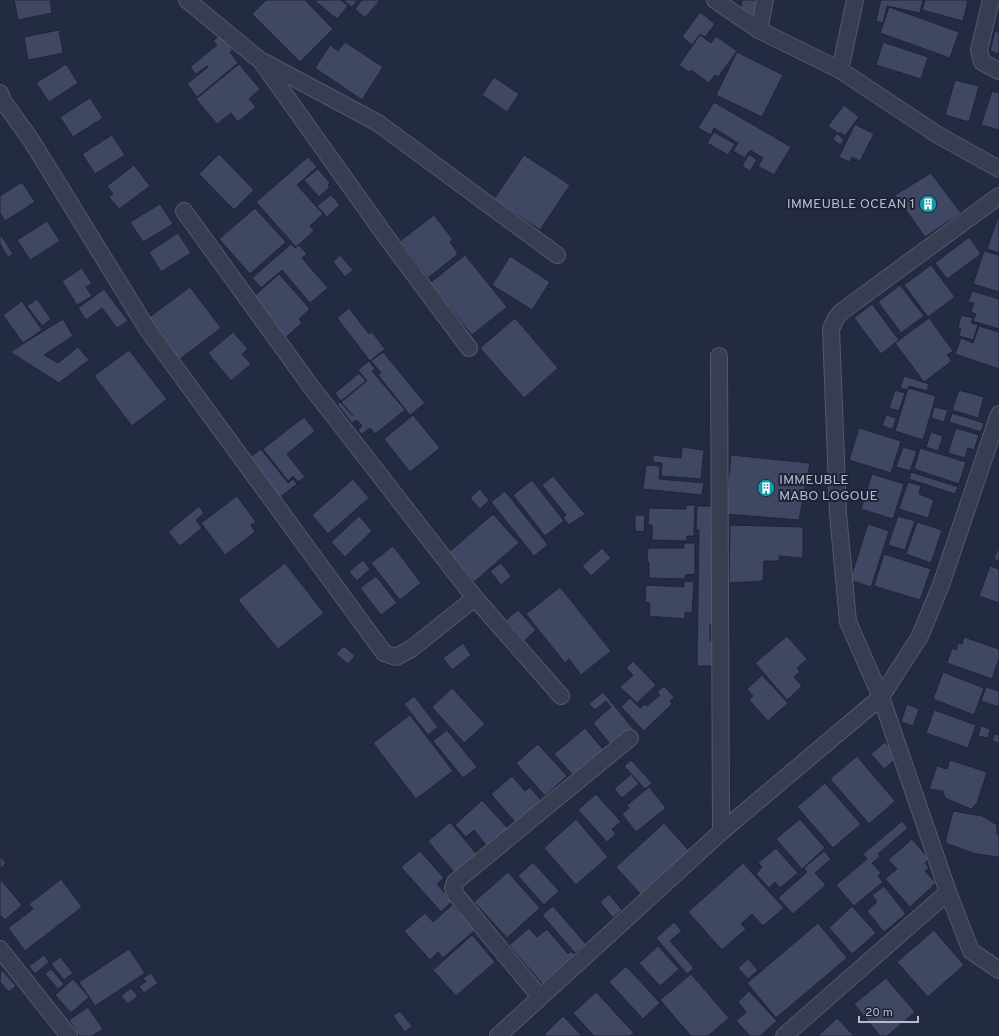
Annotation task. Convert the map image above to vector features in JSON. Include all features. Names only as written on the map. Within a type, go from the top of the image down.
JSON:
[{"type":"street","points":[[187,0],[261,61],[378,123],[557,255]]},
{"type":"street","points":[[715,0],[759,30],[840,70],[938,135],[999,169]]},
{"type":"street","points":[[759,30],[765,0]]},
{"type":"street","points":[[840,70],[855,0]]},
{"type":"street","points":[[991,0],[979,50],[982,62],[999,71]]},
{"type":"street","points":[[261,61],[387,238],[469,348]]},
{"type":"street","points":[[0,93],[3,100],[31,140],[148,330],[384,653],[396,657],[410,649],[475,598]]},
{"type":"street","points":[[999,196],[841,312],[831,328],[838,513],[848,622],[881,697],[948,892],[971,951],[999,970]]},
{"type":"street","points":[[184,211],[312,388],[475,598],[560,696]]},
{"type":"street","points":[[719,356],[721,832]]},
{"type":"street","points":[[498,1036],[721,832],[881,697],[920,636],[941,584],[999,414]]},
{"type":"street","points":[[540,997],[456,895],[453,888],[455,882],[630,738]]},
{"type":"street","points":[[784,1036],[948,892]]},
{"type":"street","points":[[0,950],[69,1036]]},
{"type":"building","points":[[14,0],[50,0],[52,13],[18,20]]},
{"type":"building","points":[[266,0],[305,0],[333,29],[300,62],[252,14]]},
{"type":"building","points":[[314,0],[341,0],[348,6],[337,19]]},
{"type":"building","points":[[343,0],[357,0],[352,7]]},
{"type":"building","points":[[362,0],[380,0],[365,18],[355,9]]},
{"type":"building","points":[[742,0],[759,0],[756,15],[740,12]]},
{"type":"building","points":[[881,0],[923,0],[920,13],[887,6],[883,23],[876,21]]},
{"type":"building","points":[[925,0],[968,0],[963,21],[922,10]]},
{"type":"building","points":[[889,7],[959,32],[950,58],[880,33]]},
{"type":"building","points":[[700,12],[715,24],[705,37],[700,34],[692,45],[682,37]]},
{"type":"building","points":[[59,30],[63,53],[28,60],[24,37]]},
{"type":"building","points":[[995,31],[999,32],[999,54],[990,51]]},
{"type":"building","points":[[220,35],[233,50],[230,52],[238,63],[197,97],[187,84],[208,67],[207,66],[196,74],[190,67],[217,45],[213,41]]},
{"type":"building","points":[[700,35],[711,43],[716,36],[737,51],[718,77],[715,75],[709,83],[691,70],[689,72],[679,65]]},
{"type":"building","points":[[345,42],[383,67],[362,100],[315,68],[330,45],[338,51]]},
{"type":"building","points":[[883,42],[928,57],[921,79],[876,65]]},
{"type":"building","points":[[737,52],[783,75],[762,117],[716,95]]},
{"type":"building","points":[[66,64],[78,83],[49,102],[36,83]]},
{"type":"building","points":[[239,64],[260,89],[249,99],[256,107],[238,122],[231,113],[217,124],[196,99]]},
{"type":"building","points":[[494,77],[519,94],[507,112],[482,95]]},
{"type":"building","points":[[955,80],[979,86],[969,122],[945,115]]},
{"type":"building","points":[[992,91],[999,93],[999,130],[981,125]]},
{"type":"building","points":[[90,98],[103,118],[73,137],[60,117]]},
{"type":"building","points":[[714,102],[791,147],[774,175],[758,166],[763,158],[750,150],[745,158],[733,151],[738,143],[714,128],[711,135],[698,128]]},
{"type":"building","points":[[844,105],[859,117],[845,136],[840,132],[839,134],[828,126]]},
{"type":"building","points":[[855,124],[874,134],[860,161],[852,157],[850,162],[839,157]]},
{"type":"building","points":[[714,132],[735,144],[728,155],[707,143]]},
{"type":"building","points":[[837,133],[844,140],[840,145],[833,139]]},
{"type":"building","points":[[112,135],[125,155],[95,174],[82,154]]},
{"type":"building","points":[[219,154],[254,190],[234,210],[199,174]]},
{"type":"building","points":[[749,154],[757,160],[750,171],[742,166]]},
{"type":"building","points":[[524,155],[570,185],[540,230],[494,199]]},
{"type":"building","points":[[308,157],[317,167],[297,185],[323,214],[310,226],[314,231],[296,247],[256,202]]},
{"type":"building","points":[[134,165],[150,186],[119,209],[109,197],[113,194],[107,186]]},
{"type":"building","points":[[318,169],[330,183],[328,185],[330,187],[319,197],[304,180]]},
{"type":"building","name":"IMMEUBLE OCEAN 1","points":[[931,173],[961,213],[925,237],[895,195]]},
{"type":"building","points":[[22,182],[35,202],[5,221],[0,213],[0,196]]},
{"type":"building","points":[[331,195],[340,205],[327,217],[317,206]]},
{"type":"building","points":[[160,204],[173,224],[143,242],[130,222]]},
{"type":"building","points":[[255,208],[286,242],[250,274],[219,239]]},
{"type":"building","points":[[434,215],[453,240],[450,242],[458,254],[428,278],[400,241]]},
{"type":"building","points":[[998,217],[999,218],[999,253],[987,249]]},
{"type":"building","points":[[47,221],[60,241],[30,260],[17,240]]},
{"type":"building","points":[[178,233],[191,253],[161,272],[149,252]]},
{"type":"building","points":[[1,235],[13,254],[8,257],[0,244]]},
{"type":"building","points":[[969,237],[981,254],[947,279],[935,263]]},
{"type":"building","points":[[291,244],[295,248],[299,245],[307,254],[302,258],[328,288],[310,303],[282,270],[261,288],[252,278]]},
{"type":"building","points":[[984,251],[999,255],[999,292],[973,284]]},
{"type":"building","points":[[340,255],[353,270],[345,277],[333,262]]},
{"type":"building","points":[[465,255],[507,307],[472,335],[430,283]]},
{"type":"building","points":[[510,256],[550,282],[532,310],[492,285]]},
{"type":"building","points":[[931,265],[955,297],[928,317],[904,285]]},
{"type":"building","points":[[82,268],[92,284],[86,287],[92,296],[77,305],[62,281]]},
{"type":"building","points":[[279,274],[310,309],[299,319],[302,323],[285,338],[251,299]]},
{"type":"building","points":[[900,285],[924,316],[901,333],[878,302]]},
{"type":"building","points":[[190,287],[221,328],[176,362],[144,321]]},
{"type":"building","points":[[104,289],[128,321],[117,328],[102,308],[86,320],[78,308]]},
{"type":"building","points":[[972,291],[999,299],[999,329],[973,321],[976,314],[971,312],[974,303],[968,302]]},
{"type":"building","points":[[37,299],[51,319],[42,326],[27,306]]},
{"type":"building","points":[[22,301],[42,330],[23,343],[3,315]]},
{"type":"building","points":[[872,304],[899,340],[881,354],[854,318]]},
{"type":"building","points":[[349,308],[369,334],[372,332],[385,349],[370,361],[337,318]]},
{"type":"building","points":[[961,315],[973,318],[971,323],[978,325],[973,340],[959,336],[961,329],[958,328]]},
{"type":"building","points":[[515,318],[558,368],[524,398],[480,348]]},
{"type":"building","points":[[929,318],[953,351],[947,355],[952,361],[924,382],[895,343]]},
{"type":"building","points":[[63,319],[73,336],[44,355],[58,363],[78,347],[89,360],[59,383],[10,352]]},
{"type":"building","points":[[979,326],[999,332],[999,369],[955,354],[961,338],[973,343]]},
{"type":"building","points":[[233,332],[248,349],[242,354],[251,364],[231,381],[208,353]]},
{"type":"building","points":[[129,350],[167,399],[132,426],[94,376]]},
{"type":"building","points":[[383,352],[425,403],[410,415],[378,375],[381,373],[371,361]]},
{"type":"building","points":[[369,361],[375,369],[372,371],[405,410],[375,434],[370,428],[362,434],[358,430],[362,426],[357,420],[352,423],[337,404],[340,402],[353,416],[341,402],[367,381],[358,370]]},
{"type":"building","points":[[359,373],[366,381],[341,401],[335,393]]},
{"type":"building","points":[[904,376],[929,384],[927,391],[909,386],[907,390],[900,388]]},
{"type":"building","points":[[908,388],[936,396],[923,440],[895,431]]},
{"type":"building","points":[[895,390],[905,393],[899,411],[889,408]]},
{"type":"building","points":[[959,390],[984,397],[978,418],[952,410]]},
{"type":"building","points":[[934,407],[948,410],[944,422],[931,418]]},
{"type":"building","points":[[952,413],[984,423],[981,432],[949,422]]},
{"type":"building","points":[[413,415],[440,448],[410,472],[384,439]]},
{"type":"building","points":[[886,415],[896,418],[893,429],[882,426]]},
{"type":"building","points":[[304,417],[315,431],[287,454],[305,477],[298,482],[293,476],[288,481],[263,449]]},
{"type":"building","points":[[859,428],[901,441],[891,473],[849,460]]},
{"type":"building","points":[[956,428],[979,435],[974,450],[968,448],[965,458],[948,453]]},
{"type":"building","points":[[931,432],[943,436],[938,451],[926,447]]},
{"type":"building","points":[[682,447],[704,450],[701,479],[661,476],[662,463],[653,462],[653,455],[681,458]]},
{"type":"building","points":[[903,447],[917,451],[910,471],[896,467]]},
{"type":"building","points":[[920,448],[966,462],[959,484],[914,469]]},
{"type":"building","points":[[261,449],[288,483],[293,479],[297,484],[280,497],[249,458]]},
{"type":"building","name":"IMMEUBLE MABO LOGOUE","points":[[731,455],[810,463],[799,520],[725,514]]},
{"type":"building","points":[[646,465],[660,466],[659,479],[704,483],[702,495],[643,489]]},
{"type":"building","points":[[911,472],[958,487],[955,494],[909,479]]},
{"type":"building","points":[[872,474],[904,484],[893,519],[861,509]]},
{"type":"building","points":[[553,476],[585,514],[569,525],[563,518],[566,515],[542,485]]},
{"type":"building","points":[[353,479],[369,498],[328,534],[312,515]]},
{"type":"building","points":[[532,480],[564,521],[545,536],[513,495]]},
{"type":"building","points":[[908,482],[921,486],[919,494],[934,500],[928,518],[899,509]]},
{"type":"building","points":[[480,489],[489,500],[480,509],[470,498]]},
{"type":"building","points":[[505,491],[548,545],[534,556],[491,502]]},
{"type":"building","points":[[237,496],[256,522],[251,525],[255,532],[225,555],[201,523]]},
{"type":"building","points":[[686,505],[695,505],[694,536],[687,536],[687,541],[652,540],[652,525],[648,525],[649,508],[686,509]]},
{"type":"building","points":[[199,506],[204,513],[196,520],[202,528],[180,546],[168,532]]},
{"type":"building","points":[[697,506],[717,506],[715,625],[710,624],[710,641],[715,641],[714,666],[697,666],[699,530],[696,530]]},
{"type":"building","points":[[493,514],[519,543],[474,582],[449,552]]},
{"type":"building","points":[[635,515],[645,515],[644,532],[635,531]]},
{"type":"building","points":[[359,516],[372,531],[345,557],[331,542]]},
{"type":"building","points":[[898,516],[915,521],[905,550],[888,545]]},
{"type":"building","points":[[917,522],[942,530],[931,563],[906,554]]},
{"type":"building","points":[[868,524],[889,531],[871,587],[850,580]]},
{"type":"building","points":[[730,525],[803,527],[803,558],[779,556],[779,561],[764,561],[763,581],[729,583]]},
{"type":"building","points":[[684,543],[695,543],[695,574],[685,575],[685,579],[647,578],[649,578],[649,562],[647,562],[648,548],[684,548]]},
{"type":"building","points":[[999,545],[999,561],[994,559]]},
{"type":"building","points":[[393,546],[421,583],[400,600],[371,563]]},
{"type":"building","points":[[602,548],[611,558],[591,576],[582,566]]},
{"type":"building","points":[[884,554],[931,569],[920,600],[874,586]]},
{"type":"building","points":[[363,560],[370,569],[357,581],[349,572]]},
{"type":"building","points":[[285,563],[324,613],[278,649],[238,600]]},
{"type":"building","points":[[501,563],[511,576],[501,585],[490,571]]},
{"type":"building","points":[[990,566],[999,569],[999,603],[979,596]]},
{"type":"building","points":[[376,576],[397,603],[381,615],[360,588]]},
{"type":"building","points":[[684,581],[694,582],[692,613],[685,612],[685,619],[649,616],[650,603],[645,602],[646,585],[684,587]]},
{"type":"building","points":[[560,587],[611,651],[581,675],[569,659],[565,663],[526,614]]},
{"type":"building","points":[[518,610],[536,630],[524,641],[506,620]]},
{"type":"building","points":[[787,636],[807,659],[797,668],[800,671],[794,677],[802,686],[787,700],[755,663]]},
{"type":"building","points":[[964,637],[999,649],[999,658],[992,679],[947,663],[952,648],[956,650],[958,643],[962,644]]},
{"type":"building","points":[[463,643],[471,655],[452,670],[443,658]]},
{"type":"building","points":[[344,646],[355,656],[348,664],[336,654]]},
{"type":"building","points":[[633,661],[656,685],[637,703],[620,687],[633,675],[626,668]]},
{"type":"building","points":[[943,672],[984,688],[974,715],[933,699]]},
{"type":"building","points":[[762,675],[788,703],[768,721],[749,700],[753,696],[747,689]]},
{"type":"building","points":[[664,686],[674,697],[670,701],[672,704],[644,731],[621,707],[630,698],[640,708],[645,704],[647,706],[660,695],[657,692]]},
{"type":"building","points":[[986,687],[999,691],[999,707],[981,701]]},
{"type":"building","points":[[452,688],[485,724],[464,743],[432,707]]},
{"type":"building","points":[[603,692],[635,731],[614,749],[593,723],[611,707],[606,701],[595,710],[589,704]]},
{"type":"building","points":[[414,696],[438,727],[428,735],[404,704]]},
{"type":"building","points":[[907,704],[919,709],[913,726],[901,722]]},
{"type":"building","points":[[934,710],[976,725],[968,748],[926,733]]},
{"type":"building","points":[[410,715],[453,771],[416,799],[373,743]]},
{"type":"building","points":[[981,726],[990,729],[988,738],[978,736]]},
{"type":"building","points":[[585,728],[607,754],[577,780],[554,754]]},
{"type":"building","points":[[447,730],[477,767],[463,778],[433,741]]},
{"type":"building","points":[[995,734],[999,735],[999,743],[992,741]]},
{"type":"building","points":[[885,742],[898,757],[884,769],[871,754]]},
{"type":"building","points":[[538,744],[567,776],[545,796],[516,763]]},
{"type":"building","points":[[857,756],[895,801],[869,824],[830,779]]},
{"type":"building","points":[[631,760],[652,783],[645,789],[624,766]]},
{"type":"building","points":[[950,760],[987,772],[977,803],[971,809],[945,798],[943,791],[929,789],[937,766],[947,769]]},
{"type":"building","points":[[631,774],[639,784],[622,798],[614,789]]},
{"type":"building","points":[[512,776],[525,791],[530,787],[545,805],[519,827],[491,794]]},
{"type":"building","points":[[825,783],[861,824],[833,848],[797,807]]},
{"type":"building","points":[[649,787],[666,808],[636,832],[622,814],[629,808],[627,805]]},
{"type":"building","points":[[596,794],[621,822],[612,829],[616,834],[607,842],[578,810]]},
{"type":"building","points":[[482,800],[511,832],[491,851],[474,830],[466,837],[455,825]]},
{"type":"building","points":[[953,811],[982,816],[997,825],[997,834],[999,835],[999,857],[976,854],[945,843]]},
{"type":"building","points":[[576,819],[608,857],[576,885],[544,848]]},
{"type":"building","points":[[800,819],[825,848],[802,869],[776,839]]},
{"type":"building","points":[[902,821],[908,828],[878,854],[880,857],[872,863],[881,873],[878,876],[883,882],[854,906],[836,885],[867,859],[863,854]]},
{"type":"building","points":[[450,822],[479,857],[457,876],[428,841]]},
{"type":"building","points":[[664,823],[691,853],[643,897],[616,867]]},
{"type":"building","points":[[912,839],[929,859],[925,863],[929,868],[925,871],[936,883],[910,907],[885,879],[897,869],[888,860]]},
{"type":"building","points":[[776,848],[798,873],[780,888],[775,882],[769,888],[756,874],[762,867],[758,863]]},
{"type":"building","points":[[420,851],[444,878],[437,884],[452,901],[441,912],[401,867]]},
{"type":"building","points":[[824,851],[831,859],[815,873],[826,885],[793,914],[778,898],[807,872],[804,868]]},
{"type":"building","points":[[0,856],[6,863],[0,869]]},
{"type":"building","points":[[533,862],[559,891],[544,905],[518,876]]},
{"type":"building","points":[[743,863],[784,908],[763,926],[752,914],[741,924],[746,929],[722,950],[688,912]]},
{"type":"building","points":[[508,872],[540,908],[507,938],[474,902]]},
{"type":"building","points":[[0,879],[22,905],[5,920],[0,915]]},
{"type":"building","points":[[61,879],[82,907],[25,951],[8,928],[33,909],[29,904]]},
{"type":"building","points":[[884,886],[906,914],[884,932],[867,911],[877,902],[872,895]]},
{"type":"building","points":[[609,894],[622,910],[613,918],[600,902]]},
{"type":"building","points":[[452,905],[475,930],[443,958],[438,952],[430,960],[404,931],[425,913],[433,922]]},
{"type":"building","points":[[553,906],[586,944],[575,953],[542,915]]},
{"type":"building","points":[[852,906],[876,933],[852,954],[829,928]]},
{"type":"building","points":[[674,922],[682,931],[670,941],[694,968],[687,974],[656,938]]},
{"type":"building","points":[[818,923],[847,958],[776,1018],[747,983]]},
{"type":"building","points":[[529,928],[537,937],[547,929],[568,954],[571,951],[578,959],[545,987],[509,945]]},
{"type":"building","points":[[934,930],[964,965],[928,997],[897,962]]},
{"type":"building","points":[[472,935],[495,962],[456,996],[433,970]]},
{"type":"building","points":[[658,946],[679,969],[660,986],[639,963]]},
{"type":"building","points":[[129,949],[145,973],[95,1006],[79,982]]},
{"type":"building","points":[[44,955],[49,962],[35,974],[29,966]]},
{"type":"building","points":[[60,957],[73,973],[64,980],[51,964]]},
{"type":"building","points":[[748,959],[758,970],[748,979],[738,968]]},
{"type":"building","points":[[626,966],[660,1003],[643,1019],[609,982]]},
{"type":"building","points":[[1,969],[16,986],[9,992],[0,982]]},
{"type":"building","points":[[51,969],[64,984],[58,989],[45,974]]},
{"type":"building","points":[[151,973],[158,983],[144,993],[139,986],[146,982],[143,978]]},
{"type":"building","points":[[691,974],[729,1018],[708,1036],[691,1036],[660,1000]]},
{"type":"building","points":[[886,978],[915,1012],[887,1036],[880,1036],[854,1004]]},
{"type":"building","points":[[73,979],[89,997],[71,1013],[55,995]]},
{"type":"building","points":[[131,988],[138,996],[128,1004],[121,996]]},
{"type":"building","points":[[749,991],[777,1021],[760,1036],[750,1036],[736,1021],[746,1012],[738,1002]]},
{"type":"building","points":[[596,992],[634,1033],[630,1036],[594,1036],[573,1013]]},
{"type":"building","points":[[88,1007],[103,1029],[92,1036],[79,1036],[69,1020]]},
{"type":"building","points":[[400,1011],[412,1026],[405,1032],[393,1016]]},
{"type":"building","points":[[563,1016],[582,1036],[544,1035]]},
{"type":"building","points":[[837,1018],[854,1036],[818,1036]]},
{"type":"place","name":"IMMEUBLE OCEAN 1","points":[[928,204]]},
{"type":"place","name":"IMMEUBLE MABO LOGOUE","points":[[766,488]]}]
